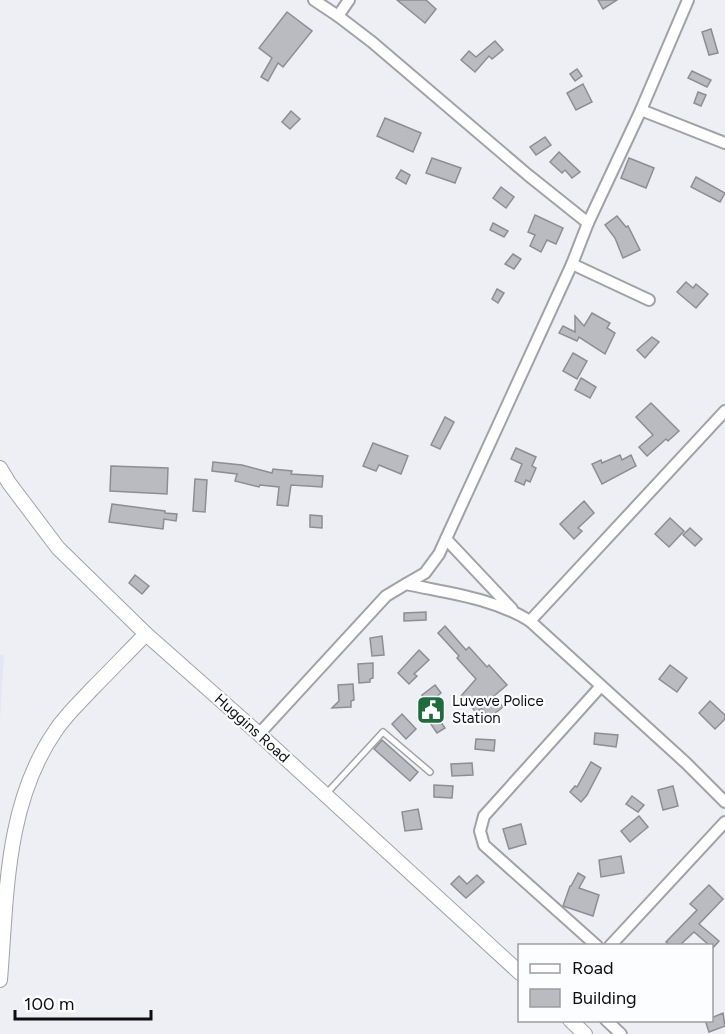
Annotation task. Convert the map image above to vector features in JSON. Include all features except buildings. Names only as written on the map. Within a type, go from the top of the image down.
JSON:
[{"type":"street","points":[[314,0],[338,16],[588,223]]},
{"type":"street","points":[[338,16],[349,0]]},
{"type":"street","points":[[259,734],[386,596],[425,573],[439,554],[572,264],[588,223],[641,110],[688,0]]},
{"type":"street","points":[[641,110],[725,143]]},
{"type":"street","points":[[572,264],[648,300]]},
{"type":"street","points":[[530,621],[725,411]]},
{"type":"street","name":"Huggins Road","points":[[0,468],[58,548],[147,634],[518,972]]},
{"type":"street","points":[[446,539],[512,610]]},
{"type":"street","points":[[406,584],[472,598],[512,610],[530,621],[686,763],[725,802]]},
{"type":"street","points":[[0,980],[11,848],[22,802],[33,770],[56,729],[69,713],[147,634]]},
{"type":"street","points":[[596,944],[484,845],[480,831],[484,816],[601,686]]},
{"type":"street","points":[[611,944],[725,822]]},
{"type":"street","points":[[572,1022],[585,1034]]},
{"type":"street","points":[[608,1022],[621,1034]]},
{"type":"lane","points":[[325,795],[383,732],[430,772]]},
{"type":"shaded area","points":[[0,655],[4,655],[0,721]]},
{"type":"place","name":"Luveve Police Station","points":[[431,710]]}]
